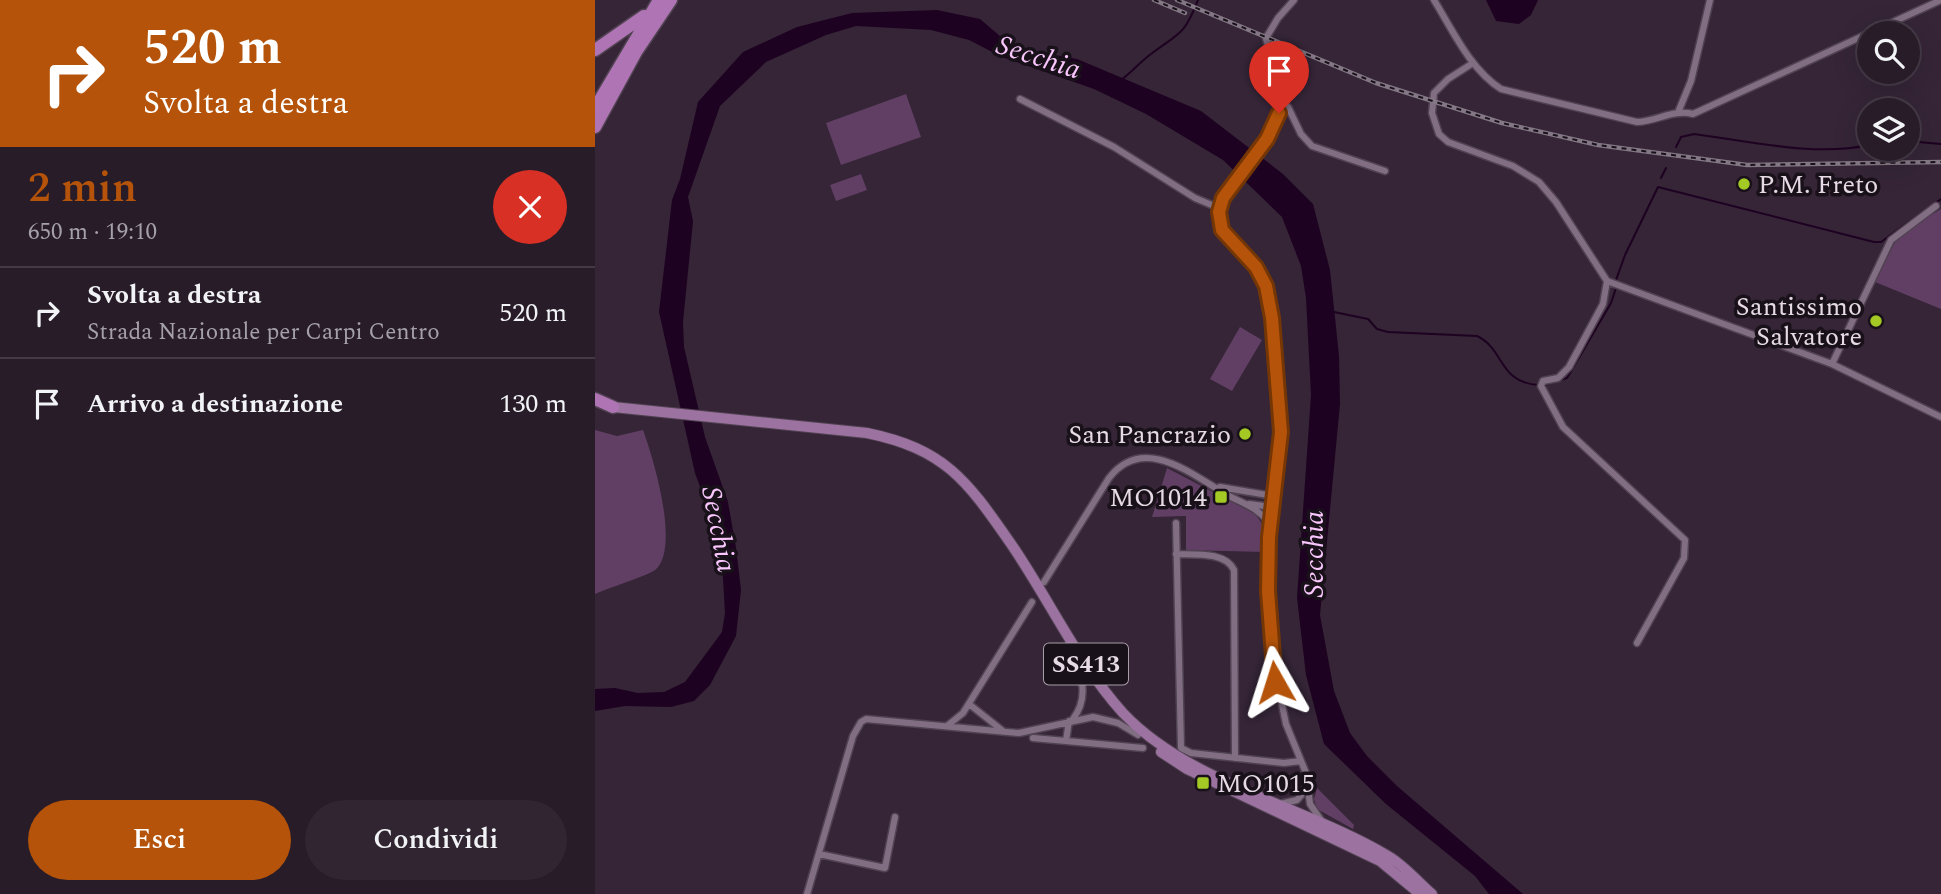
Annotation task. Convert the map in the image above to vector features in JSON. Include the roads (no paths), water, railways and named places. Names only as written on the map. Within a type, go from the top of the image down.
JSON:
[{"type":"highway","points":[[595,50],[631,27],[658,0]]},
{"type":"highway","points":[[595,108],[658,0]]},
{"type":"highway","points":[[595,127],[636,52],[671,0]]},
{"type":"highway","name":"SS413","points":[[595,402],[620,409]]},
{"type":"main road","name":"SS413","points":[[620,409],[848,431],[901,442],[943,463],[979,496],[1093,674],[1139,729],[1180,757],[1388,856],[1432,894]]},
{"type":"main road","name":"SS413","points":[[1009,541],[1070,649],[1102,695],[1138,735],[1187,769],[1380,862],[1420,894]]},
{"type":"street","points":[[1294,0],[1278,18],[1266,38],[1281,105],[1267,139],[1227,192],[1219,208],[1222,230],[1256,267],[1270,299],[1281,432],[1270,524],[1268,591],[1275,682],[1286,724],[1308,785],[1310,804],[1323,825]]},
{"type":"street","points":[[1434,0],[1473,63],[1485,78],[1505,91],[1637,122],[1654,121],[1679,110],[1693,114],[1941,0]]},
{"type":"street","points":[[1679,110],[1691,81],[1710,0]]},
{"type":"street","points":[[1473,63],[1448,79],[1434,93],[1431,113],[1439,134],[1448,142],[1513,166],[1539,182],[1556,202],[1607,281],[1832,364],[1941,417]]},
{"type":"street","points":[[1020,99],[1114,146],[1195,198],[1219,208]]},
{"type":"street","points":[[1281,105],[1288,107],[1301,134],[1312,146],[1385,171]]},
{"type":"street","points":[[1832,364],[1891,240],[1936,206]]},
{"type":"street","points":[[1607,281],[1603,304],[1569,367],[1562,376],[1543,381],[1541,386],[1563,427],[1685,540],[1684,558],[1637,643]]},
{"type":"street","points":[[1044,582],[1109,478],[1124,463],[1137,458],[1157,459],[1215,486],[1247,504],[1270,524]]},
{"type":"street","points":[[1215,486],[1273,496]]},
{"type":"street","points":[[1247,504],[1272,507]]},
{"type":"street","points":[[1176,523],[1181,748],[1191,753],[1284,764],[1301,761]]},
{"type":"street","points":[[1176,554],[1218,557],[1229,562],[1234,570],[1235,758]]},
{"type":"street","points":[[942,727],[955,723],[969,704],[1032,601]]},
{"type":"street","points":[[1066,741],[1071,720],[1081,706],[1083,684],[1070,649]]},
{"type":"street","points":[[969,704],[1008,732]]},
{"type":"street","points":[[807,894],[853,736],[861,722],[873,719],[1008,732],[1041,730],[1071,720],[1105,719],[1138,735]]},
{"type":"street","points":[[1033,738],[1143,748]]},
{"type":"street","points":[[1277,804],[1297,800],[1308,785]]},
{"type":"street","points":[[819,854],[885,868],[895,817]]},
{"type":"water","points":[[1486,0],[1538,0],[1531,15],[1519,24],[1496,21]]},
{"type":"water","name":"Secchia","points":[[937,10],[980,19],[1014,48],[1077,59],[1201,111],[1283,174],[1313,204],[1330,270],[1339,356],[1340,404],[1320,615],[1334,691],[1350,733],[1367,756],[1397,786],[1523,894],[1489,894],[1475,876],[1386,804],[1324,744],[1306,675],[1297,598],[1311,395],[1306,298],[1301,266],[1282,217],[1223,160],[1146,114],[1094,89],[1002,57],[969,40],[931,30],[856,26],[826,35],[766,62],[720,106],[688,197],[693,221],[683,322],[684,347],[705,437],[728,502],[736,548],[741,590],[736,636],[710,685],[694,701],[671,707],[625,706],[595,711],[595,689],[615,688],[638,693],[664,692],[685,682],[722,632],[725,613],[721,544],[695,473],[659,312],[672,200],[680,179],[698,102],[743,52],[797,27],[852,13]]},
{"type":"waterway","points":[[1121,80],[1185,27],[1198,0]]},
{"type":"waterway","points":[[1676,147],[1681,137],[1694,134],[1804,149],[1857,147]]},
{"type":"waterway","points":[[1920,142],[1941,144]]},
{"type":"waterway","points":[[1661,178],[1666,168]]},
{"type":"waterway","points":[[1616,280],[1658,187],[1874,242],[1881,242],[1941,199]]},
{"type":"waterway","points":[[1544,385],[1567,378],[1611,303],[1616,288]]},
{"type":"waterway","points":[[1334,312],[1368,319],[1377,329],[1388,332],[1477,336],[1493,349],[1516,378],[1539,385]]},
{"type":"railway","points":[[1154,0],[1185,13]]},
{"type":"railway","points":[[1177,0],[1376,83],[1502,123],[1598,145],[1747,165],[1941,162]]},
{"type":"place","name":"P.M. Freto","points":[[1744,184]]},
{"type":"place","name":"Santissimo Salvatore","points":[[1876,321]]},
{"type":"place","name":"San Pancrazio","points":[[1245,434]]},
{"type":"place","name":"MO1014","points":[[1221,497]]},
{"type":"place","name":"MO1015","points":[[1203,783]]}]
